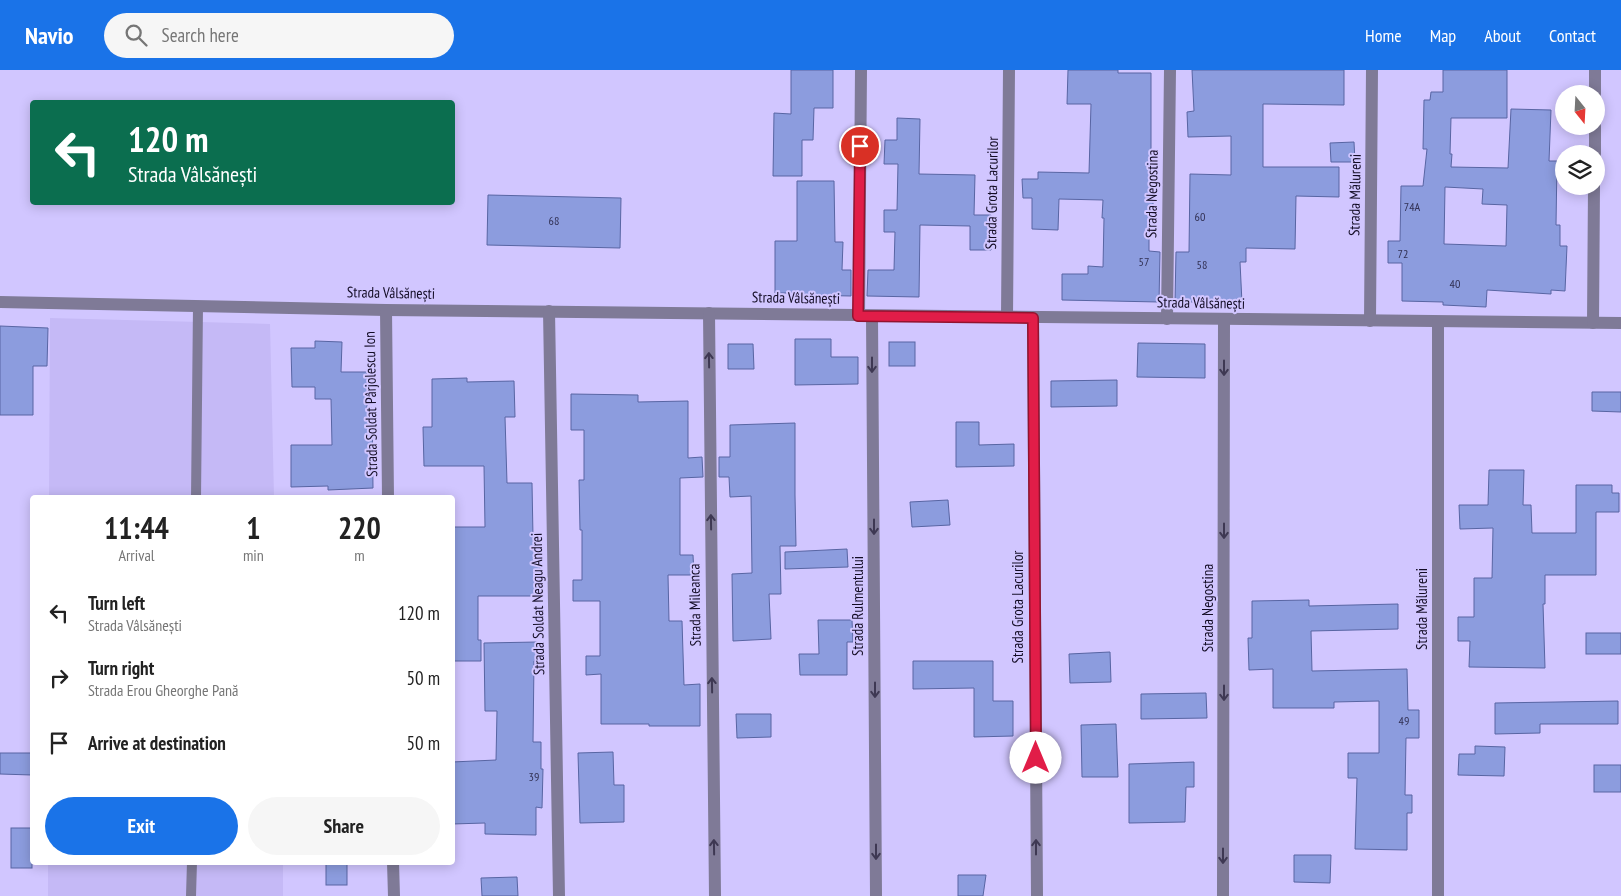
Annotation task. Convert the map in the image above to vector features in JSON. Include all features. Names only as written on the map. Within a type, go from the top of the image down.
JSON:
[{"type":"street","points":[[858,316],[861,70]]},
{"type":"street","name":"Strada Grota Lacurilor","points":[[1007,317],[1009,70]]},
{"type":"street","name":"Strada Negostina","points":[[1167,319],[1170,70]]},
{"type":"street","name":"Strada Mălureni","points":[[1370,321],[1372,70]]},
{"type":"street","points":[[1595,85],[1596,70]]},
{"type":"street","points":[[1593,323],[1594,195]]},
{"type":"street","name":"Strada Vâlsănești","points":[[0,302],[386,310],[1621,323]]},
{"type":"street","name":"Strada Soldat Pârjolescu Ion","points":[[386,310],[388,495]]},
{"type":"street","name":"Strada Soldat Neagu Andrei","points":[[549,311],[559,896]]},
{"type":"street","name":"Strada Mileanca","points":[[709,313],[715,896]]},
{"type":"street","name":"Strada Rulmentului","points":[[872,316],[876,896]]},
{"type":"street","name":"Strada Grota Lacurilor","points":[[1033,318],[1037,896]]},
{"type":"street","name":"Strada Negostina","points":[[1223,896],[1224,320]]},
{"type":"street","name":"Strada Mălureni","points":[[1438,322],[1438,896]]},
{"type":"street","points":[[393,865],[394,896]]},
{"type":"lane","points":[[196,495],[198,306]]},
{"type":"lane","points":[[191,896],[192,865]]},
{"type":"shaded area","points":[[50,318],[270,324],[274,495],[49,495]]},
{"type":"shaded area","points":[[48,865],[283,865],[283,896],[48,896]]},
{"type":"building","points":[[791,70],[833,70],[833,108],[814,108],[813,140],[802,140],[802,176],[773,176],[774,113],[791,114]]},
{"type":"building","points":[[1068,70],[1118,70],[1118,73],[1151,73],[1153,213],[1149,213],[1149,251],[1160,252],[1159,302],[1062,300],[1062,274],[1088,274],[1088,266],[1103,267],[1103,200],[1059,199],[1058,230],[1032,229],[1032,198],[1023,198],[1022,179],[1038,179],[1038,172],[1089,173],[1091,104],[1067,104]]},
{"type":"building","points":[[1192,70],[1344,70],[1344,105],[1263,104],[1263,167],[1339,167],[1339,197],[1296,196],[1295,249],[1246,248],[1246,262],[1240,262],[1242,303],[1175,302],[1176,252],[1189,252],[1190,174],[1231,175],[1231,136],[1188,137],[1187,112],[1194,111]]},
{"type":"building","points":[[1443,70],[1507,70],[1507,118],[1451,118],[1451,167],[1508,168],[1511,109],[1551,110],[1549,161],[1555,161],[1556,225],[1560,225],[1560,246],[1567,246],[1565,291],[1551,290],[1551,294],[1487,290],[1486,307],[1443,305],[1443,302],[1402,301],[1402,263],[1388,263],[1388,241],[1400,241],[1401,186],[1423,186],[1427,149],[1423,149],[1424,100],[1430,100],[1431,92],[1443,92]],"holes":[[[1445,187],[1483,189],[1482,204],[1507,205],[1506,246],[1444,244]]]},
{"type":"building","points":[[897,118],[920,119],[919,174],[975,175],[974,215],[991,215],[991,250],[970,250],[970,226],[920,225],[919,297],[867,296],[868,270],[894,270],[895,232],[884,232],[884,210],[897,210],[898,164],[884,164],[885,140],[897,140]]},
{"type":"building","points":[[1354,142],[1355,162],[1331,162],[1330,143]]},
{"type":"building","points":[[797,181],[834,181],[835,242],[843,242],[842,270],[851,270],[851,296],[775,293],[775,241],[797,241]]},
{"type":"building","points":[[488,195],[621,198],[620,248],[487,245]]},
{"type":"building","points":[[0,326],[48,328],[47,366],[33,366],[33,415],[0,415]]},
{"type":"building","points":[[795,339],[831,339],[831,357],[858,357],[858,384],[795,385]]},
{"type":"building","points":[[315,341],[342,342],[341,372],[367,372],[367,408],[372,408],[373,488],[328,490],[328,486],[291,487],[291,445],[332,445],[331,399],[315,399],[315,387],[292,387],[291,348],[315,348]]},
{"type":"building","points":[[889,342],[915,342],[915,366],[889,366]]},
{"type":"building","points":[[1138,343],[1205,344],[1205,378],[1137,377]]},
{"type":"building","points":[[728,344],[753,344],[754,369],[728,369]]},
{"type":"building","points":[[467,378],[467,382],[514,381],[515,417],[505,417],[507,483],[532,483],[533,537],[537,537],[537,561],[540,561],[540,596],[478,596],[478,640],[481,640],[481,661],[455,661],[455,527],[485,527],[484,466],[424,466],[423,427],[432,427],[432,379]]},
{"type":"building","points":[[1117,380],[1117,406],[1051,407],[1051,381]]},
{"type":"building","points":[[1592,392],[1621,392],[1621,412],[1592,411]]},
{"type":"building","points":[[571,394],[638,395],[638,402],[688,401],[688,458],[702,457],[703,477],[680,478],[680,555],[693,555],[694,575],[668,575],[669,621],[682,621],[684,685],[700,684],[700,726],[601,724],[601,674],[586,675],[586,656],[600,656],[600,601],[573,601],[573,580],[582,580],[579,480],[584,480],[584,430],[571,430]]},
{"type":"building","points":[[956,422],[979,422],[979,445],[1014,444],[1014,466],[956,467]]},
{"type":"building","points":[[795,423],[796,546],[780,546],[781,594],[769,594],[771,639],[733,641],[732,574],[752,573],[751,496],[730,497],[729,477],[719,477],[719,457],[730,457],[730,425]]},
{"type":"building","points":[[1489,470],[1524,470],[1523,505],[1531,505],[1532,533],[1576,533],[1576,485],[1612,485],[1612,493],[1619,493],[1619,512],[1596,512],[1596,575],[1545,575],[1545,604],[1543,604],[1545,668],[1469,667],[1470,641],[1458,641],[1458,617],[1474,617],[1474,578],[1492,578],[1493,528],[1460,529],[1459,505],[1488,505]]},
{"type":"building","points":[[948,500],[950,525],[912,527],[910,502]]},
{"type":"building","points":[[847,549],[848,567],[785,569],[785,552]]},
{"type":"building","points":[[1309,600],[1309,606],[1398,604],[1398,629],[1311,631],[1312,671],[1407,669],[1408,710],[1419,710],[1419,738],[1406,738],[1405,795],[1412,795],[1412,813],[1407,813],[1407,850],[1355,849],[1357,778],[1348,778],[1348,753],[1379,753],[1379,701],[1334,702],[1334,708],[1273,708],[1273,669],[1249,670],[1248,638],[1252,638],[1252,601]]},
{"type":"building","points":[[818,620],[852,620],[853,642],[847,642],[847,675],[800,675],[799,654],[819,654]]},
{"type":"building","points":[[1586,633],[1621,633],[1621,654],[1586,654]]},
{"type":"building","points":[[537,642],[537,661],[534,661],[533,742],[541,742],[541,769],[543,769],[542,808],[536,807],[536,835],[485,834],[485,823],[455,824],[455,762],[496,760],[497,711],[485,711],[484,643]]},
{"type":"building","points":[[1110,652],[1111,682],[1070,683],[1069,654]]},
{"type":"building","points":[[913,661],[993,661],[993,701],[1013,701],[1013,736],[974,737],[974,688],[913,689]]},
{"type":"building","points":[[1206,693],[1207,718],[1141,719],[1141,694]]},
{"type":"building","points":[[1618,701],[1618,724],[1540,724],[1540,733],[1495,734],[1495,703]]},
{"type":"building","points":[[736,714],[771,714],[771,737],[737,738]]},
{"type":"building","points":[[1116,724],[1118,777],[1082,777],[1081,725]]},
{"type":"building","points":[[1475,746],[1505,747],[1504,776],[1458,775],[1459,754],[1475,754]]},
{"type":"building","points":[[613,752],[614,785],[624,785],[624,822],[580,823],[578,753]]},
{"type":"building","points":[[0,753],[30,753],[30,775],[0,774]]},
{"type":"building","points":[[1194,762],[1194,787],[1186,787],[1185,822],[1129,823],[1129,764]]},
{"type":"building","points":[[1594,765],[1621,765],[1621,792],[1594,792]]},
{"type":"building","points":[[11,828],[30,828],[30,865],[32,865],[32,868],[11,868]]},
{"type":"building","points":[[1294,855],[1331,855],[1330,883],[1294,882]]},
{"type":"building","points":[[326,865],[347,865],[347,885],[326,885]]},
{"type":"building","points":[[958,875],[986,875],[983,896],[958,896]]},
{"type":"building","points":[[517,877],[518,896],[482,896],[481,878]]},
{"type":"route","points":[[860,146],[858,316],[1033,318],[1036,758]]}]
